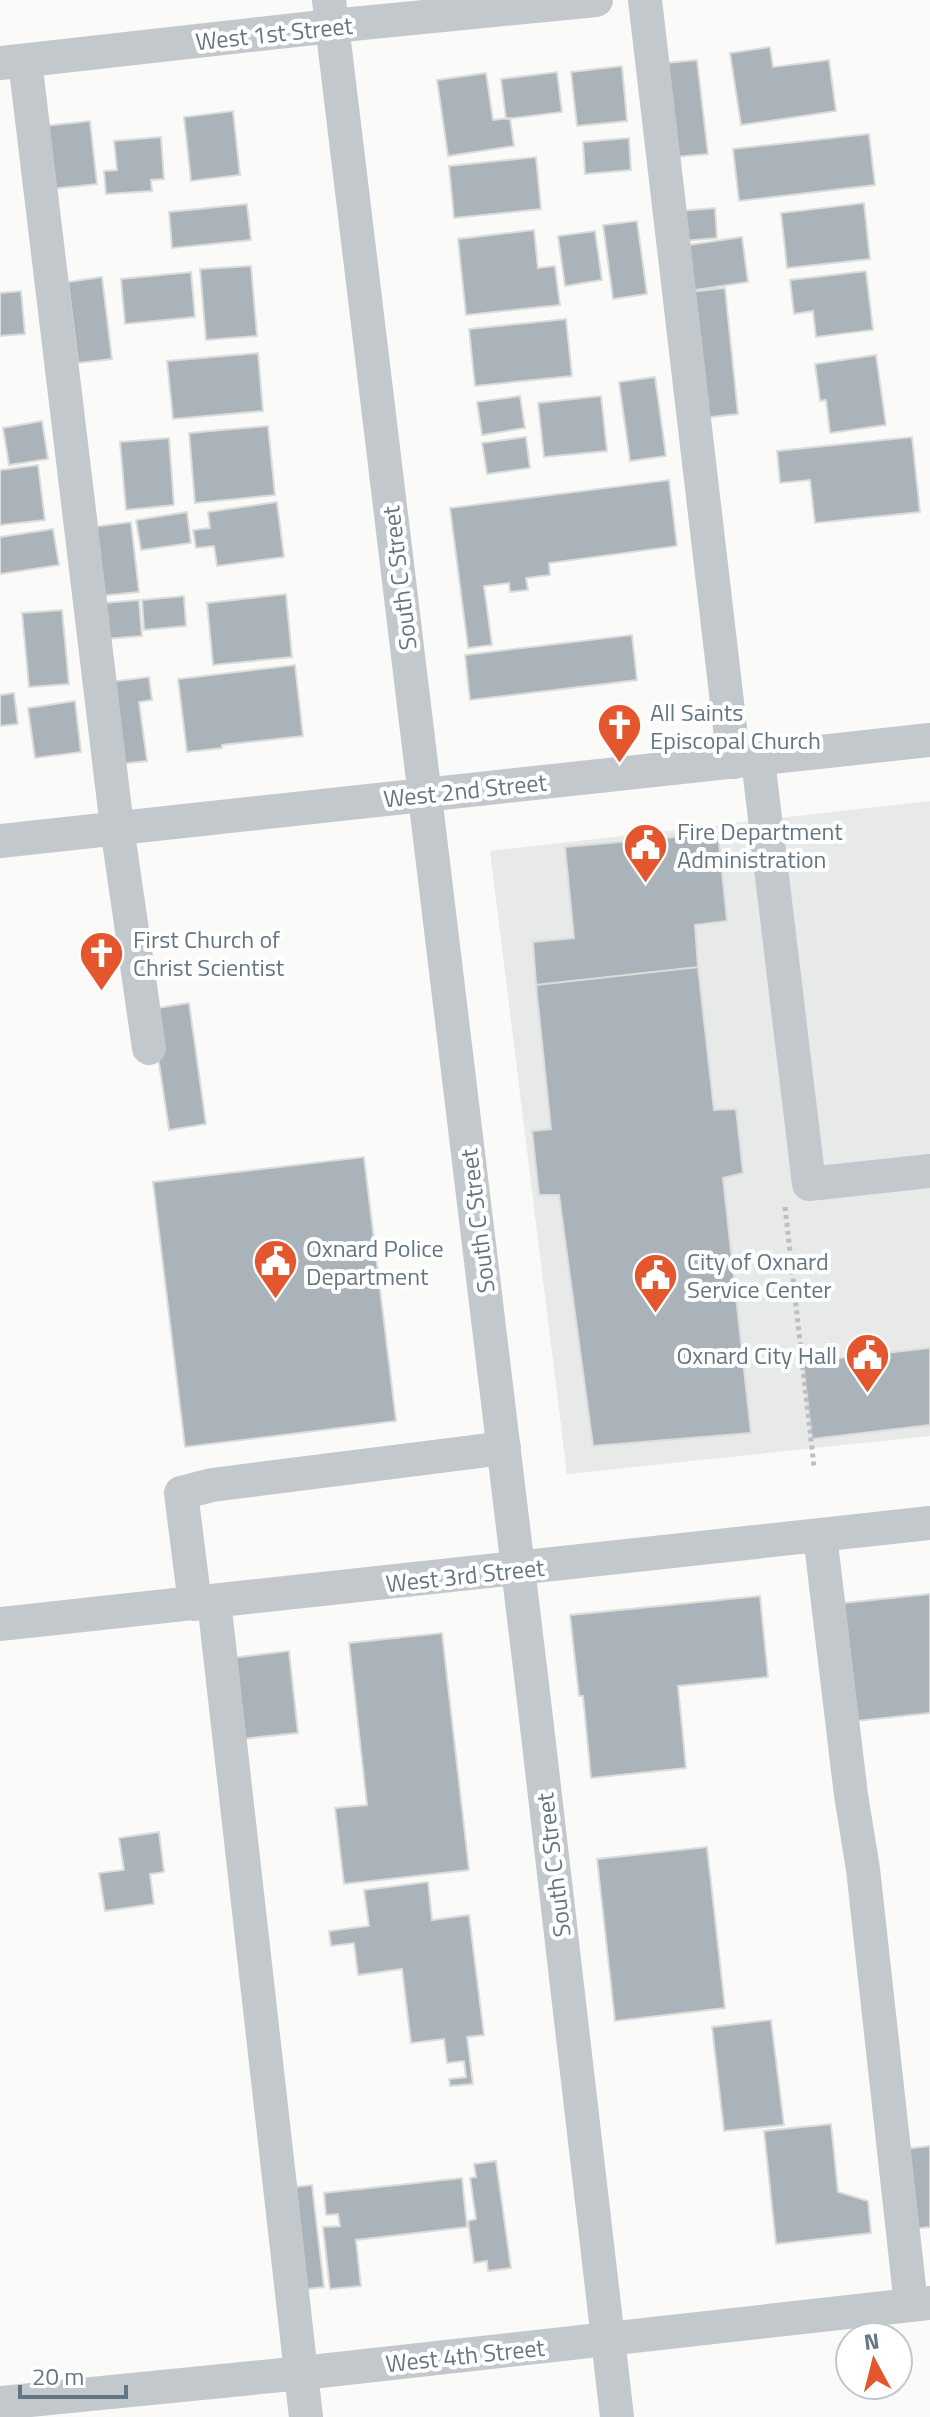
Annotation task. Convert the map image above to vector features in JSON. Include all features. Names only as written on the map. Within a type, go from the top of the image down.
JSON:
[{"type":"street","name":"West 1st Street","points":[[12,62],[331,13],[596,0]]},
{"type":"street","points":[[645,0],[746,761],[809,1184],[930,1171]]},
{"type":"street","name":"South C Street","points":[[331,13],[519,1569],[617,2417]]},
{"type":"street","points":[[12,62],[149,1048]]},
{"type":"street","name":"West 2nd Street","points":[[0,841],[930,740]]},
{"type":"street","points":[[306,2417],[205,1603],[181,1493],[212,1485],[504,1448]]},
{"type":"street","name":"West 3rd Street","points":[[0,1624],[930,1523]]},
{"type":"street","points":[[820,1535],[851,1795],[920,2304]]},
{"type":"street","name":"West 4th Street","points":[[0,2403],[302,2373],[920,2304]]},
{"type":"shaded area","points":[[930,801],[930,1436],[567,1474],[490,851]]},
{"type":"building","points":[[770,47],[773,67],[829,60],[836,111],[741,125],[730,53]]},
{"type":"building","points":[[697,60],[708,154],[675,157],[665,63]]},
{"type":"building","points":[[622,66],[627,121],[577,126],[571,72]]},
{"type":"building","points":[[557,72],[562,112],[506,119],[501,79]]},
{"type":"building","points":[[486,73],[493,120],[510,118],[514,146],[448,156],[437,80]]},
{"type":"building","points":[[233,111],[240,175],[191,181],[184,117]]},
{"type":"building","points":[[90,121],[97,184],[51,189],[44,126]]},
{"type":"building","points":[[869,134],[875,185],[739,201],[733,149]]},
{"type":"building","points":[[161,137],[164,179],[151,180],[152,191],[106,194],[104,171],[117,170],[114,141]]},
{"type":"building","points":[[629,138],[631,170],[585,174],[583,142]]},
{"type":"building","points":[[536,157],[541,209],[454,218],[449,166]]},
{"type":"building","points":[[864,203],[870,259],[787,268],[781,213]]},
{"type":"building","points":[[247,204],[251,240],[172,248],[169,212]]},
{"type":"building","points":[[715,208],[717,238],[683,241],[681,211]]},
{"type":"building","points":[[637,221],[647,294],[613,299],[603,225]]},
{"type":"building","points":[[534,230],[538,268],[555,266],[560,305],[466,315],[458,239]]},
{"type":"building","points":[[595,231],[602,280],[565,286],[558,236]]},
{"type":"building","points":[[742,237],[748,282],[689,291],[682,246]]},
{"type":"building","points":[[251,266],[257,336],[206,340],[200,269]]},
{"type":"building","points":[[866,271],[873,330],[816,337],[813,311],[794,314],[790,280]]},
{"type":"building","points":[[191,272],[195,317],[125,324],[121,279]]},
{"type":"building","points":[[102,277],[112,359],[78,363],[68,282]]},
{"type":"building","points":[[725,288],[738,414],[702,418],[689,292]]},
{"type":"building","points":[[21,291],[25,334],[0,336],[0,293]]},
{"type":"building","points":[[566,319],[572,376],[475,386],[469,329]]},
{"type":"building","points":[[258,353],[263,411],[173,419],[167,361]]},
{"type":"building","points":[[876,355],[886,425],[830,433],[826,400],[820,401],[815,364]]},
{"type":"building","points":[[655,377],[666,456],[630,461],[619,382]]},
{"type":"building","points":[[520,396],[525,428],[482,435],[477,402]]},
{"type":"building","points":[[601,396],[607,451],[544,457],[538,403]]},
{"type":"building","points":[[42,421],[48,459],[9,465],[3,428]]},
{"type":"building","points":[[268,426],[275,495],[195,503],[189,433]]},
{"type":"building","points":[[526,437],[530,468],[487,474],[482,443]]},
{"type":"building","points":[[912,437],[920,512],[815,523],[810,480],[780,483],[777,451]]},
{"type":"building","points":[[169,438],[174,505],[126,510],[120,442]]},
{"type":"building","points":[[38,465],[45,520],[0,525],[0,470]]},
{"type":"building","points":[[669,480],[677,546],[549,563],[550,575],[526,578],[528,590],[510,592],[509,583],[484,586],[492,645],[468,648],[450,508]]},
{"type":"building","points":[[277,502],[284,557],[217,566],[214,546],[196,548],[193,530],[210,528],[208,512]]},
{"type":"building","points":[[187,512],[191,543],[141,550],[136,520]]},
{"type":"building","points":[[131,522],[139,592],[99,596],[92,527]]},
{"type":"building","points":[[53,529],[59,565],[0,574],[0,537]]},
{"type":"building","points":[[286,594],[292,657],[213,665],[207,603]]},
{"type":"building","points":[[184,596],[186,626],[144,630],[142,600]]},
{"type":"building","points":[[139,600],[142,636],[106,639],[103,603]]},
{"type":"building","points":[[62,610],[69,684],[29,687],[22,613]]},
{"type":"building","points":[[632,635],[637,680],[470,700],[465,655]]},
{"type":"building","points":[[295,665],[303,736],[187,752],[178,679]]},
{"type":"building","points":[[149,677],[152,700],[139,702],[147,761],[119,764],[108,682]]},
{"type":"building","points":[[14,693],[18,724],[0,726],[0,695]]},
{"type":"building","points":[[75,701],[81,752],[35,758],[28,708]]},
{"type":"building","name":"Fire Department Administration","points":[[718,833],[727,921],[695,925],[698,967],[536,985],[533,942],[574,938],[565,847]]},
{"type":"building","name":"City of Oxnard Service Center","points":[[698,967],[714,1110],[736,1109],[743,1173],[723,1178],[751,1433],[593,1446],[559,1195],[539,1195],[532,1131],[551,1129],[536,985]]},
{"type":"building","points":[[189,1003],[206,1124],[169,1130],[151,1009]]},
{"type":"building","name":"Oxnard Police Department","points":[[364,1157],[396,1421],[185,1447],[153,1182]]},
{"type":"building","name":"Oxnard City Hall","points":[[930,1348],[930,1425],[812,1439],[803,1362]]},
{"type":"building","points":[[930,1594],[930,1713],[847,1722],[834,1604]]},
{"type":"building","points":[[760,1596],[768,1677],[678,1686],[686,1768],[591,1778],[583,1696],[579,1696],[570,1615]]},
{"type":"building","points":[[442,1633],[469,1870],[344,1884],[335,1808],[367,1805],[349,1643]]},
{"type":"building","points":[[289,1651],[298,1733],[231,1740],[222,1659]]},
{"type":"building","points":[[159,1832],[164,1872],[150,1874],[154,1904],[105,1911],[99,1873],[124,1870],[119,1838]]},
{"type":"building","points":[[707,1847],[725,2008],[615,2021],[597,1859]]},
{"type":"building","points":[[428,1882],[432,1920],[469,1915],[484,2035],[467,2037],[473,2084],[450,2086],[449,2079],[466,2077],[464,2061],[447,2063],[444,2039],[411,2043],[402,1969],[358,1975],[354,1943],[331,1946],[329,1931],[369,1926],[364,1890]]},
{"type":"building","points":[[771,2020],[784,2125],[724,2131],[712,2027]]},
{"type":"building","points":[[831,2124],[838,2192],[868,2201],[871,2233],[776,2244],[764,2131]]},
{"type":"building","points":[[930,2146],[930,2227],[905,2230],[896,2150]]},
{"type":"building","points":[[496,2161],[511,2268],[488,2271],[487,2261],[474,2263],[468,2221],[476,2219],[470,2178],[476,2177],[474,2164]]},
{"type":"building","points":[[462,2178],[467,2227],[356,2240],[361,2286],[330,2289],[323,2227],[340,2226],[338,2214],[326,2215],[324,2193]]},
{"type":"building","points":[[312,2185],[324,2287],[298,2290],[286,2188]]},
{"type":"place","name":"All Saints Episcopal Church","points":[[619,765]]},
{"type":"place","name":"Fire Department Administration","points":[[646,884]]},
{"type":"place","name":"First Church of Christ Scientist","points":[[102,992]]},
{"type":"place","name":"Oxnard Police Department","points":[[275,1301]]},
{"type":"place","name":"City of Oxnard Service Center","points":[[656,1314]]},
{"type":"place","name":"Oxnard City Hall","points":[[868,1394]]}]
